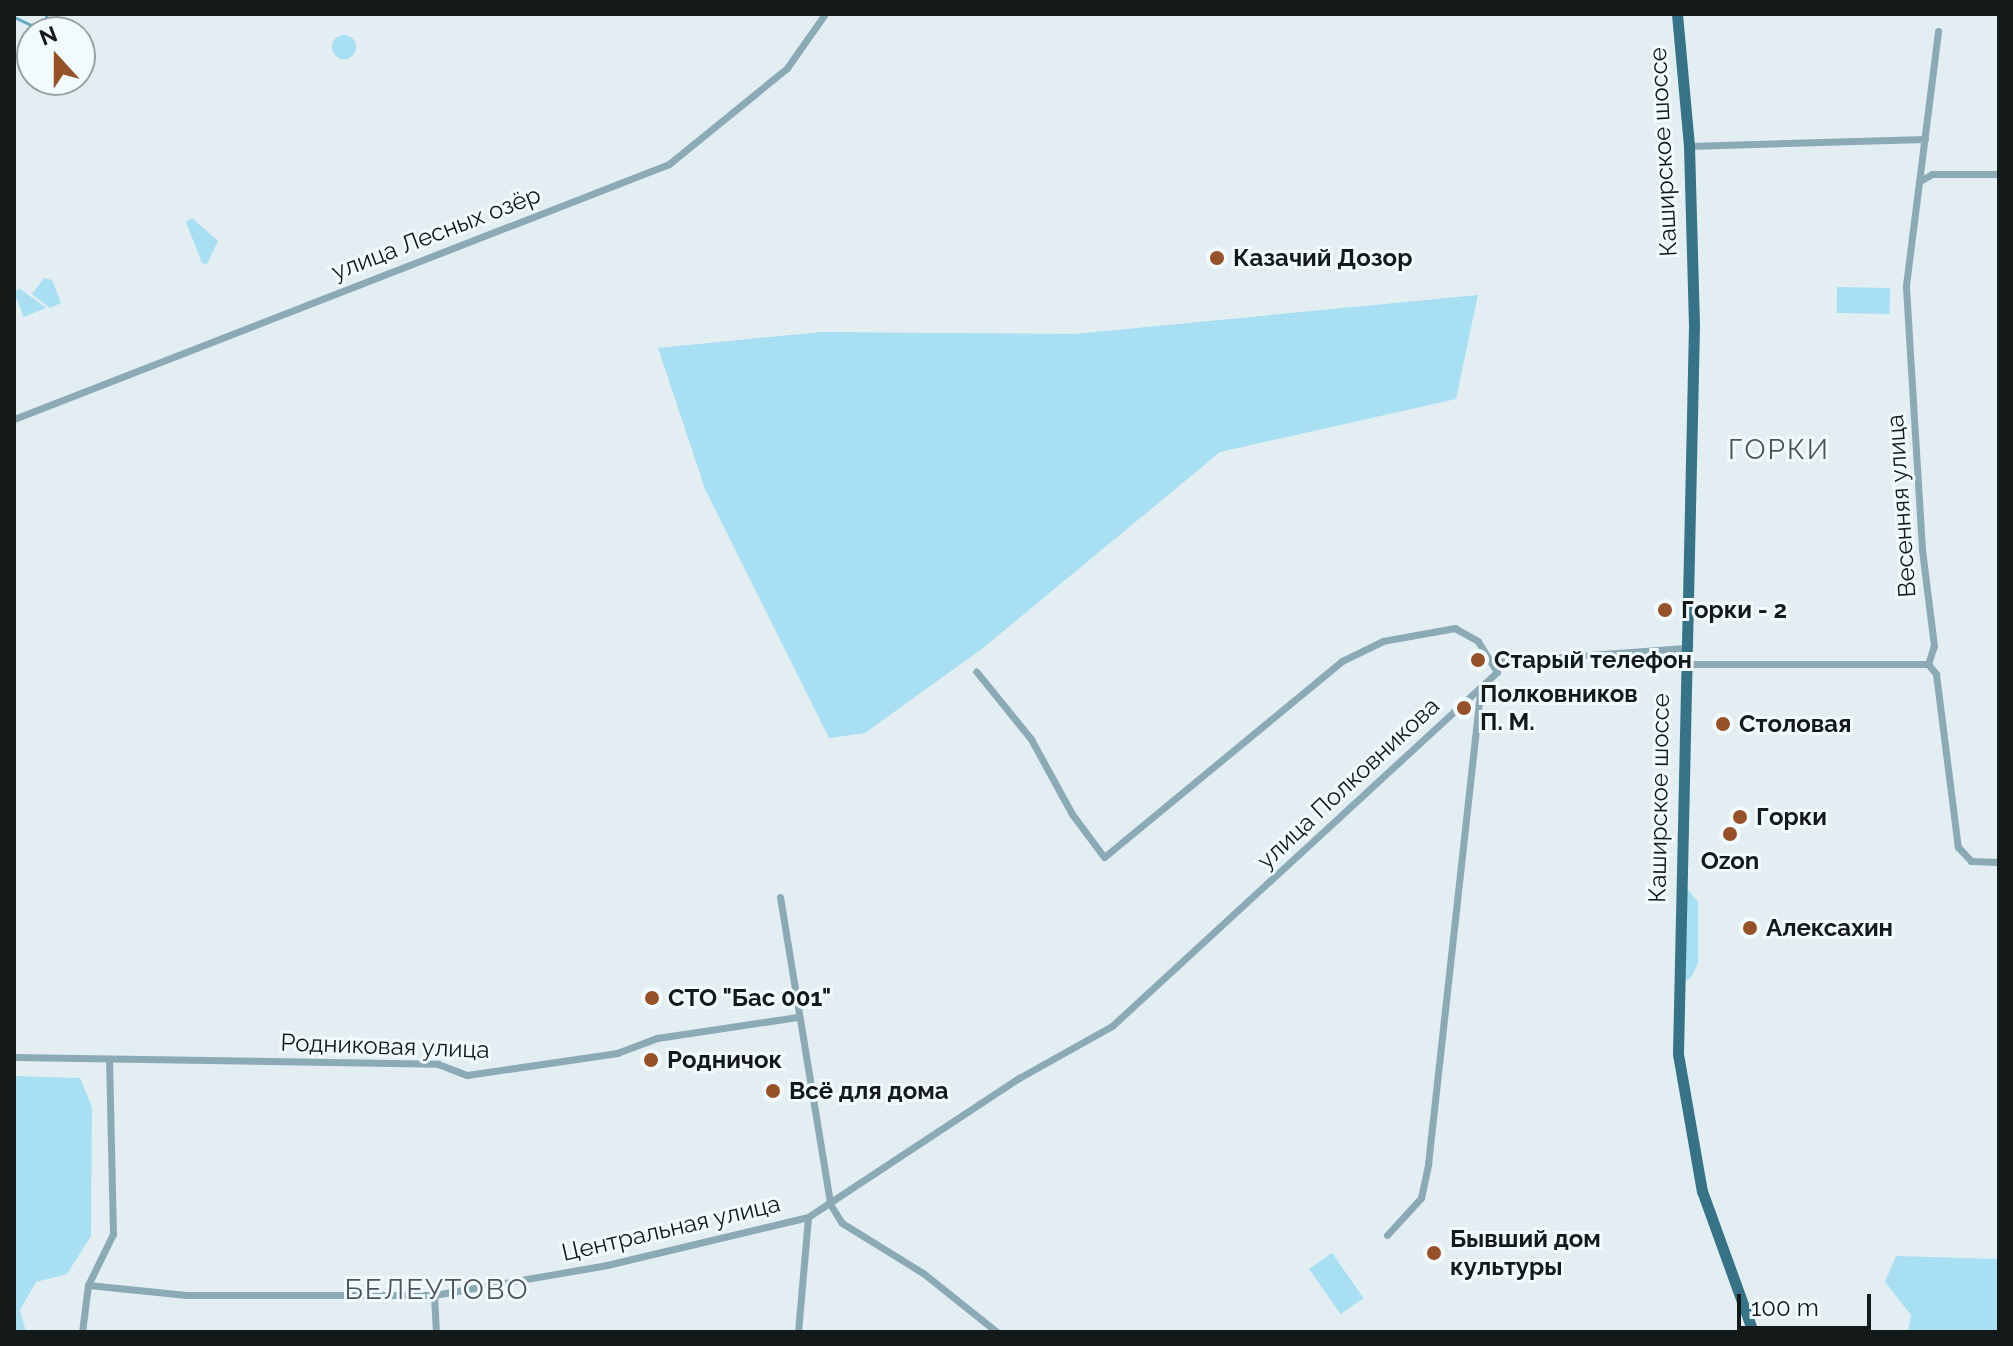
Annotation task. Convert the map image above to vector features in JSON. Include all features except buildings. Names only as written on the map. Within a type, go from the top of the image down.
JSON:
[{"type":"main road","name":"Каширское шоссе","points":[[1677,14],[1689,146],[1694,326],[1676,1000],[1682,1093],[1702,1191],[1753,1332]]},
{"type":"street","name":"улица Лесных озёр","points":[[14,419],[669,164],[787,68],[825,14]]},
{"type":"street","name":"Весенняя улица","points":[[1938,31],[1906,285],[1922,549],[1934,646],[1928,664],[1936,674],[1956,836],[1971,861],[1999,862]]},
{"type":"street","points":[[1689,146],[1925,139]]},
{"type":"street","points":[[1920,181],[1932,174],[1999,174]]},
{"type":"street","points":[[976,671],[1031,739],[1072,814],[1104,857],[1342,661],[1383,641],[1455,628],[1478,641],[1494,662],[1685,648]]},
{"type":"street","name":"улица Полковникова","points":[[1148,995],[1497,672],[1494,662]]},
{"type":"street","points":[[1684,664],[1928,664]]},
{"type":"street","points":[[1387,1235],[1421,1198],[1428,1164],[1481,687]]},
{"type":"street","points":[[780,897],[797,1017],[830,1204],[842,1223],[923,1273],[995,1331]]},
{"type":"street","name":"Центральная улица","points":[[88,1285],[186,1295],[434,1295],[607,1265],[808,1217],[1019,1078],[1112,1026],[1148,995]]},
{"type":"street","name":"Родниковая улица","points":[[14,1057],[438,1064],[467,1075],[617,1053],[657,1038],[797,1017]]},
{"type":"street","points":[[82,1332],[88,1285],[113,1234],[109,1060]]},
{"type":"street","points":[[798,1332],[808,1217]]},
{"type":"street","points":[[434,1295],[436,1332]]},
{"type":"shaded area","points":[[344,35],[355,42],[356,47],[349,58],[344,59],[333,52],[332,47],[339,36]]},
{"type":"shaded area","points":[[192,218],[218,241],[207,264],[202,263],[186,222]]},
{"type":"shaded area","points":[[44,278],[52,280],[61,303],[50,308],[32,294]]},
{"type":"shaded area","points":[[1837,287],[1890,288],[1890,314],[1837,313]]},
{"type":"shaded area","points":[[19,288],[46,308],[24,317],[14,293]]},
{"type":"shaded area","points":[[1478,295],[1456,399],[1220,452],[983,648],[865,733],[829,738],[705,489],[658,348],[821,332],[1074,334]]},
{"type":"shaded area","points":[[1685,886],[1698,902],[1698,963],[1691,978],[1683,981]]},
{"type":"shaded area","points":[[14,1076],[80,1078],[92,1107],[91,1236],[67,1274],[36,1282],[20,1310],[26,1332],[14,1332]]},
{"type":"shaded area","points":[[1332,1253],[1364,1298],[1341,1314],[1309,1269]]},
{"type":"shaded area","points":[[1896,1256],[1999,1259],[1999,1332],[1908,1332],[1911,1315],[1885,1282]]},
{"type":"waterway","points":[[14,17],[31,25],[44,22],[47,14]]},
{"type":"place","name":"Казачий Дозор","points":[[1217,258]]},
{"type":"place","name":"Горки - 2","points":[[1665,610]]},
{"type":"place","name":"Старый телефон","points":[[1478,660]]},
{"type":"place","name":"Полковников П. М.","points":[[1464,708]]},
{"type":"place","name":"Столовая","points":[[1723,724]]},
{"type":"place","name":"Горки","points":[[1740,817]]},
{"type":"place","name":"Ozon","points":[[1730,834]]},
{"type":"place","name":"Алексахин","points":[[1750,928]]},
{"type":"place","name":"СТО \"Бас 001\"","points":[[652,998]]},
{"type":"place","name":"Родничок","points":[[651,1060]]},
{"type":"place","name":"Всё для дома","points":[[773,1091]]},
{"type":"place","name":"Бывший дом культуры","points":[[1434,1253]]},
{"type":"district","name":"ГОРКИ","points":[[1779,450]]},
{"type":"district","name":"БЕЛЕУТОВО","points":[[437,1290]]}]
